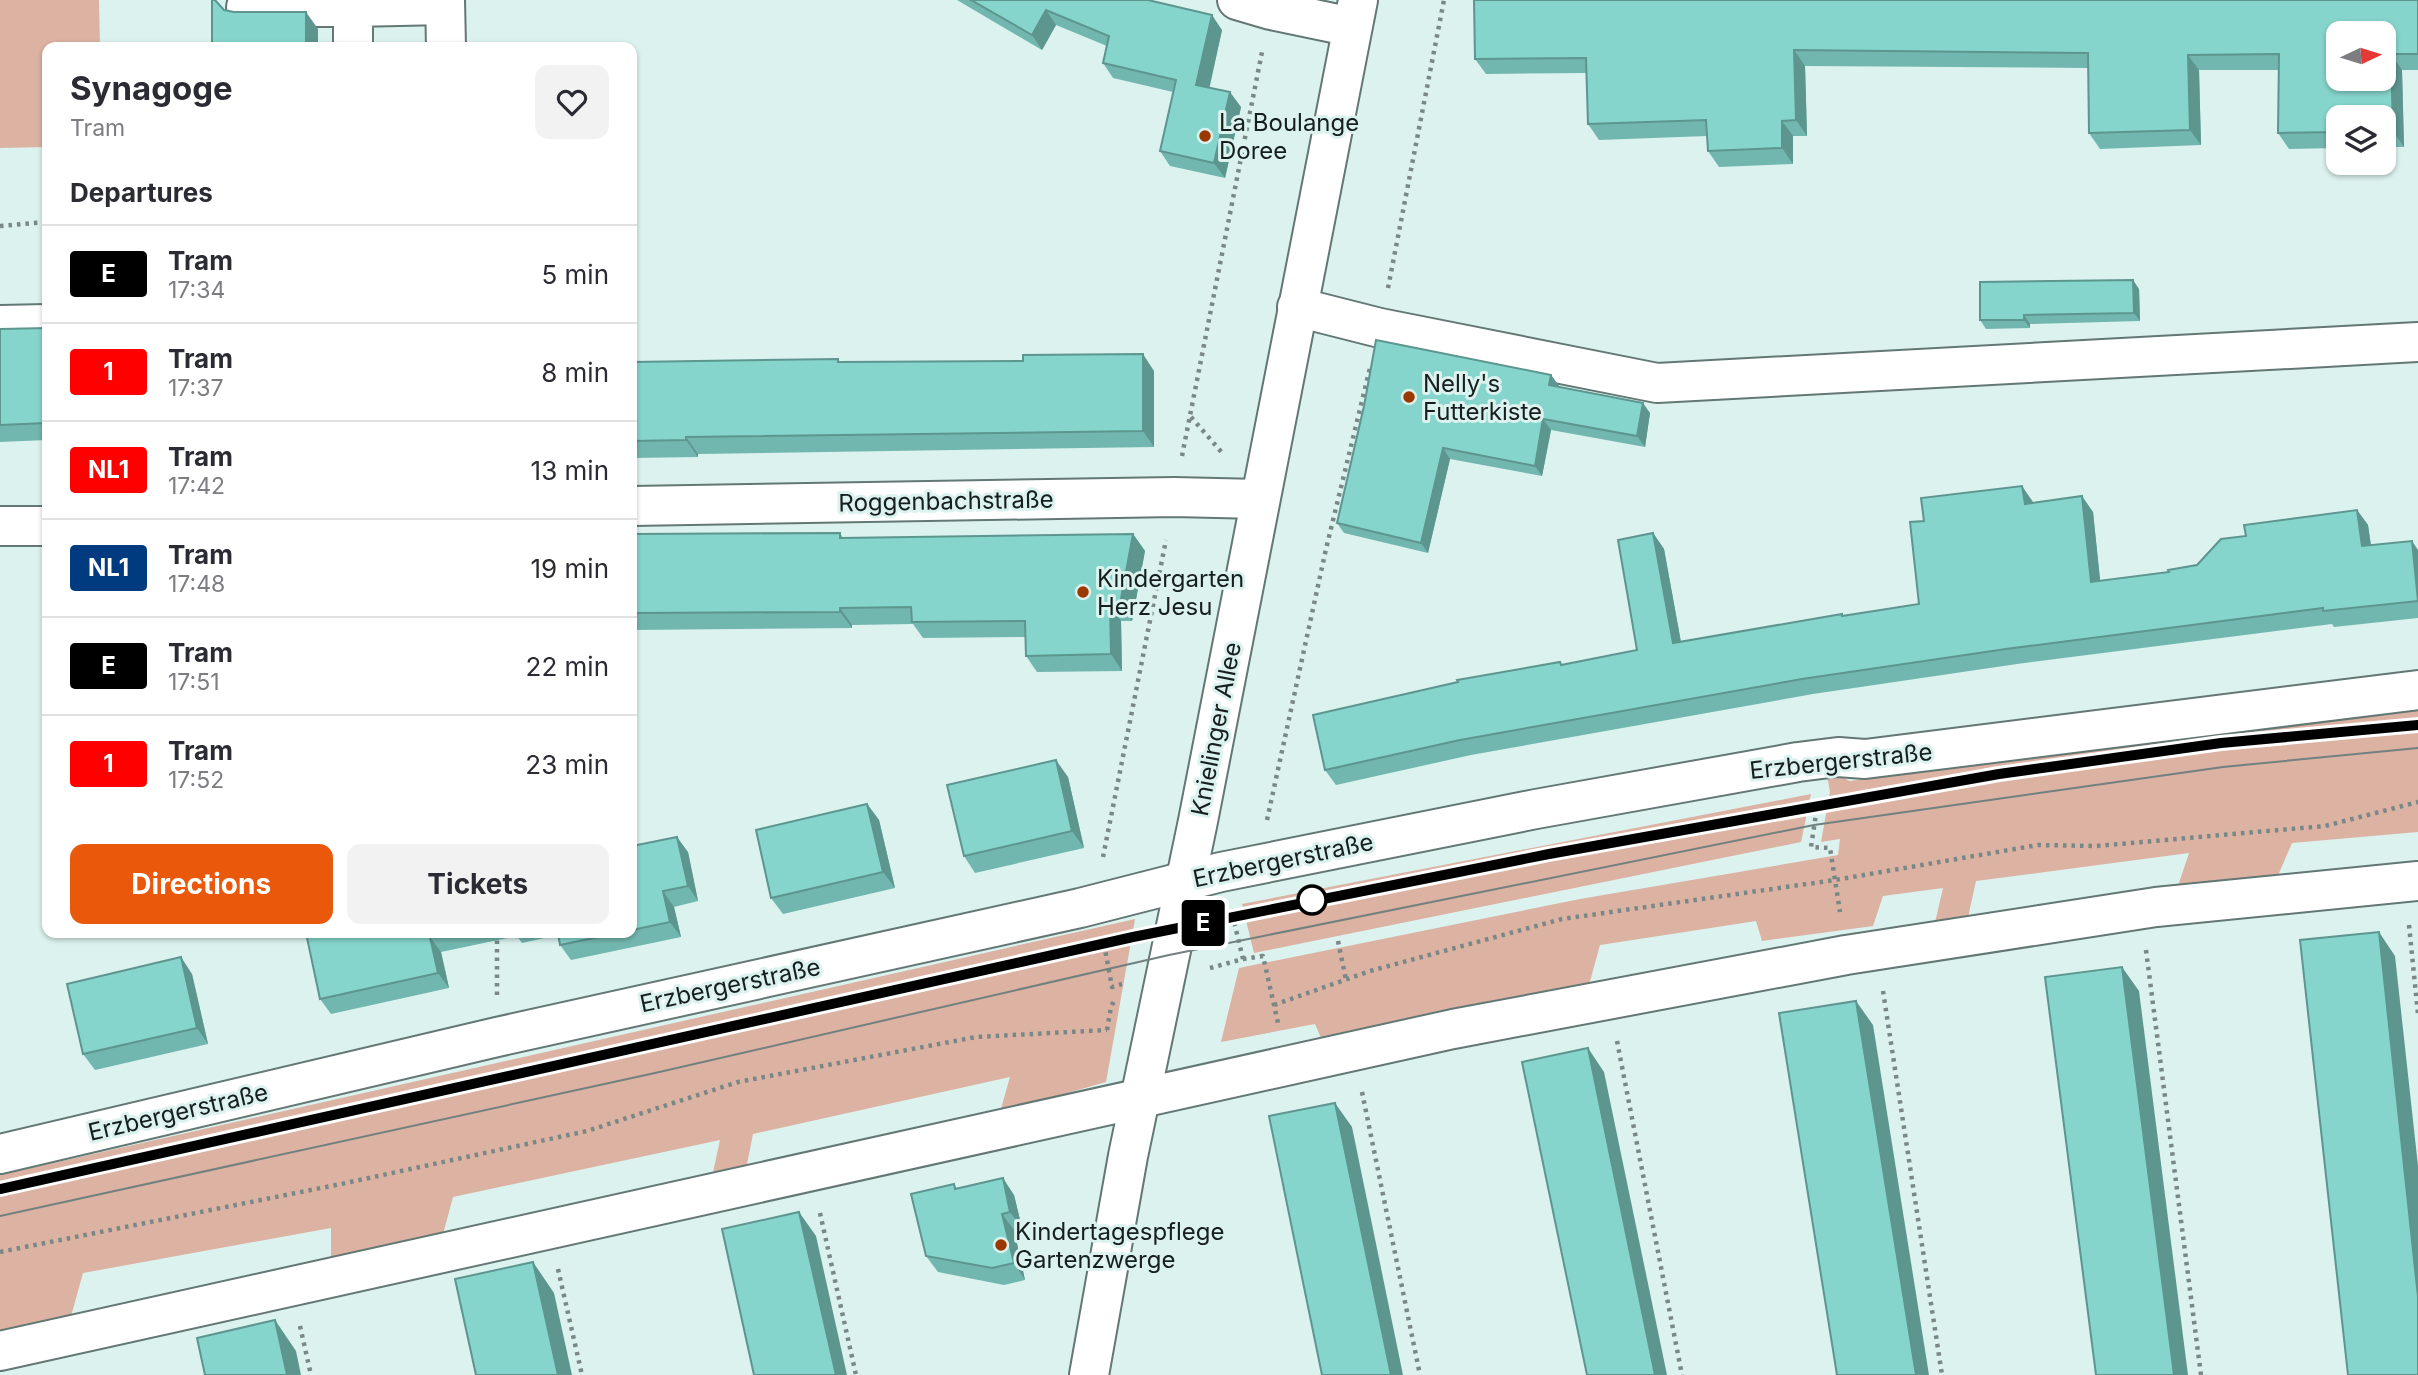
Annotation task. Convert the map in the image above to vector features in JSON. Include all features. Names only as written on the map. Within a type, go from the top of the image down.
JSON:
[{"type":"street","points":[[1237,0],[1271,10],[1355,13]]},
{"type":"street","points":[[247,7],[353,7],[445,3],[446,42]]},
{"type":"street","points":[[353,7],[354,42]]},
{"type":"street","name":"Knielinger Allee","points":[[1090,1375],[1140,1098],[1261,499],[1355,13]]},
{"type":"street","points":[[1297,307],[1380,328],[1657,383],[2418,342]]},
{"type":"street","points":[[0,325],[42,324]]},
{"type":"street","name":"Roggenbachstraße","points":[[637,506],[1174,497],[1261,499]]},
{"type":"street","points":[[0,526],[42,526]]},
{"type":"street","name":"Erzbergerstraße","points":[[0,1154],[497,1037],[1069,911],[1257,864],[1536,809],[1798,762],[1838,757],[1866,759],[2418,690]]},
{"type":"street","points":[[0,1351],[1453,1030],[1846,955],[2156,907],[2418,881]]},
{"type":"path","points":[[1257,864],[1326,549],[1380,328],[1444,0]]},
{"type":"path","points":[[0,226],[42,222]]},
{"type":"path","points":[[1798,762],[1802,785],[1819,782],[1811,847],[1830,848],[1846,955]]},
{"type":"path","points":[[1274,1005],[1370,971],[1562,919],[1835,880],[2038,845],[2096,846],[2325,826],[2418,802]]},
{"type":"path","points":[[2409,923],[2418,1014]]},
{"type":"path","points":[[497,938],[497,1037]]},
{"type":"path","points":[[1338,941],[1346,980]]},
{"type":"path","points":[[2146,949],[2202,1375]]},
{"type":"path","points":[[1243,959],[1264,956],[1279,1027]]},
{"type":"path","points":[[1883,990],[1942,1375]]},
{"type":"path","points":[[0,1252],[341,1184],[587,1130],[738,1082],[976,1037],[1107,1030]]},
{"type":"path","points":[[1617,1039],[1682,1375]]},
{"type":"path","points":[[1362,1091],[1420,1375]]},
{"type":"path","points":[[819,1212],[856,1375]]},
{"type":"path","points":[[556,1258],[582,1375]]},
{"type":"path","points":[[297,1314],[311,1375]]},
{"type":"shaded area","points":[[0,0],[99,0],[100,42],[42,42],[42,147],[0,148]]},
{"type":"shaded area","points":[[2418,701],[2418,832],[2292,843],[2276,880],[2176,892],[2189,853],[1976,881],[1967,922],[1934,927],[1943,888],[1883,896],[1873,926],[1762,941],[1756,921],[1600,945],[1589,985],[1447,1009],[1321,1038],[1315,1024],[1221,1042],[1239,968],[1580,899],[1838,855],[1840,839],[1821,842],[1830,792],[1827,776],[1837,775],[1850,781]]},
{"type":"shaded area","points":[[1811,794],[1801,842],[1254,953],[1242,904]]},
{"type":"shaded area","points":[[1135,919],[1106,1082],[1000,1112],[1010,1077],[753,1134],[746,1169],[712,1177],[720,1140],[453,1197],[442,1238],[331,1262],[331,1228],[83,1273],[70,1320],[0,1335],[0,1175]]},
{"type":"building","points":[[212,0],[224,10],[234,12],[306,12],[306,42],[212,42]]},
{"type":"building","points":[[971,0],[1148,0],[1212,15],[1196,85],[1230,92],[1214,163],[1160,151],[1176,80],[1103,63],[1109,36],[1046,10],[1032,35]]},
{"type":"building","points":[[1474,0],[2418,0],[2418,54],[2396,54],[2396,21],[2326,21],[2326,91],[2392,91],[2392,105],[2326,105],[2326,132],[2278,133],[2279,54],[2188,55],[2190,130],[2089,133],[2088,53],[1794,50],[1796,120],[1782,121],[1782,148],[1708,151],[1706,120],[1588,124],[1586,58],[1475,59]]},
{"type":"building","points":[[2133,280],[2134,313],[2024,315],[2024,320],[1980,320],[1980,282]]},
{"type":"building","points":[[42,328],[42,423],[0,425],[0,329]]},
{"type":"building","points":[[1376,340],[1551,375],[1549,385],[1643,403],[1637,436],[1543,419],[1535,466],[1443,448],[1421,543],[1337,523]]},
{"type":"building","points":[[1143,354],[1143,431],[686,437],[686,440],[637,441],[637,362],[838,359],[838,362],[1023,361],[1023,355]]},
{"type":"building","points":[[2022,486],[2025,504],[2082,496],[2091,582],[2169,572],[2168,570],[2197,565],[2221,539],[2246,536],[2244,525],[2357,510],[2362,546],[2412,541],[2418,601],[2323,611],[2323,608],[2006,649],[1802,679],[1460,740],[1325,770],[1313,715],[1458,682],[1457,680],[1560,662],[1561,665],[1637,650],[1618,540],[1653,533],[1673,643],[1842,614],[1919,604],[1910,522],[1924,521],[1921,498]]},
{"type":"building","points":[[840,533],[840,538],[1133,534],[1120,604],[1110,604],[1111,654],[1026,656],[1025,621],[912,622],[911,607],[840,608],[840,612],[637,613],[637,534]]},
{"type":"building","points":[[1056,760],[1072,831],[964,856],[947,785]]},
{"type":"building","points":[[867,804],[883,872],[771,898],[756,830]]},
{"type":"building","points":[[677,837],[688,886],[663,891],[670,922],[637,929],[637,845]]},
{"type":"building","points":[[2379,932],[2418,1297],[2418,1375],[2348,1375],[2300,940]]},
{"type":"building","points":[[307,938],[430,938],[438,973],[320,999]]},
{"type":"building","points":[[559,938],[594,938],[560,945]]},
{"type":"building","points":[[181,957],[197,1028],[83,1054],[67,984]]},
{"type":"building","points":[[2122,967],[2174,1375],[2096,1375],[2045,977]]},
{"type":"building","points":[[1856,1001],[1916,1375],[1837,1375],[1779,1013]]},
{"type":"building","points":[[1588,1048],[1655,1375],[1587,1375],[1522,1062]]},
{"type":"building","points":[[1335,1103],[1391,1375],[1322,1375],[1269,1116]]},
{"type":"building","points":[[1003,1178],[1010,1212],[1002,1214],[1014,1263],[992,1268],[926,1256],[911,1194],[954,1184],[955,1189]]},
{"type":"building","points":[[799,1212],[836,1375],[754,1375],[722,1229]]},
{"type":"building","points":[[533,1262],[558,1375],[476,1375],[455,1279]]},
{"type":"building","points":[[275,1320],[287,1375],[205,1375],[197,1338]]},
{"type":"tram line","points":[[0,1189],[1133,937],[1549,854],[1999,774],[2221,743],[2418,725]]},
{"type":"tram line","name":"E","points":[[0,1189],[1133,937],[1549,854],[1999,774],[2221,743],[2418,725]]},
{"type":"tram line","points":[[0,1216],[655,1073],[1169,955],[1814,825],[2223,767],[2418,748]]},
{"type":"place","name":"La Boulange Doree","points":[[1205,136]]},
{"type":"place","name":"Nelly's Futterkiste","points":[[1409,397]]},
{"type":"place","name":"Kindergarten Herz Jesu","points":[[1083,592]]},
{"type":"place","name":"Kindertagespflege Gartenzwerge","points":[[1001,1245]]}]
